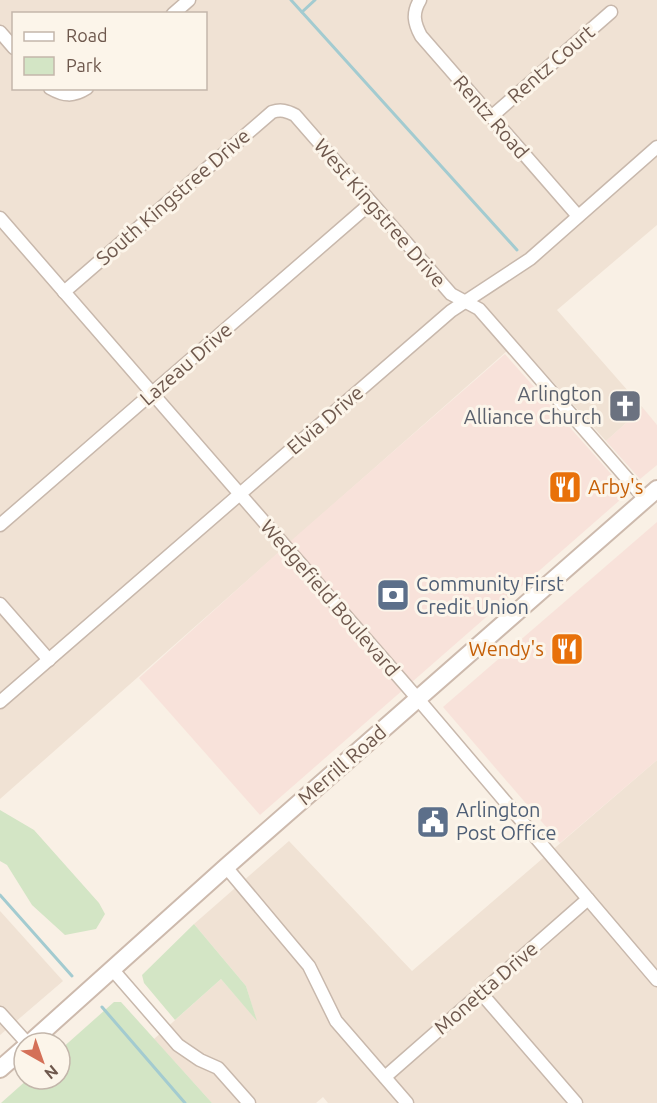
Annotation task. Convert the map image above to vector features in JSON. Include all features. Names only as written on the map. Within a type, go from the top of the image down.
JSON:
[{"type":"main road","name":"Merrill Road","points":[[42,1031],[651,494]]},
{"type":"main road","points":[[0,1069],[12,1058]]},
{"type":"street","points":[[175,12],[189,0]]},
{"type":"street","name":"Rentz Road","points":[[420,0],[414,25],[421,36],[578,216]]},
{"type":"street","name":"Rentz Court","points":[[491,117],[611,12]]},
{"type":"street","points":[[0,33],[12,46]]},
{"type":"street","points":[[53,90],[71,95],[82,90]]},
{"type":"street","name":"West Kingstree Drive","points":[[286,110],[296,115],[451,294],[479,309],[651,494]]},
{"type":"street","name":"South Kingstree Drive","points":[[64,292],[272,112],[286,110]]},
{"type":"street","name":"Elvia Drive","points":[[0,702],[451,311],[530,258],[657,147]]},
{"type":"street","name":"Lazeau Drive","points":[[0,525],[371,203]]},
{"type":"street","name":"Wedgefield Boulevard","points":[[0,218],[657,980]]},
{"type":"street","points":[[0,604],[49,660]]},
{"type":"street","points":[[226,867],[309,966],[336,1021],[407,1103]]},
{"type":"street","name":"Monetta Drive","points":[[385,1077],[588,899]]},
{"type":"street","points":[[112,969],[178,1045],[200,1060],[218,1068],[249,1103]]},
{"type":"street","points":[[481,993],[576,1103]]},
{"type":"street","points":[[0,1013],[17,1031]]},
{"type":"shaded area","points":[[0,0],[657,0],[657,225],[557,310],[643,408],[606,441],[517,342],[0,799]]},
{"type":"shaded area","points":[[505,354],[628,493],[260,815],[139,678],[293,539]]},
{"type":"shaded area","points":[[643,408],[657,425],[657,465],[640,479],[606,441]]},
{"type":"shaded area","points":[[657,522],[657,760],[560,843],[443,707]]},
{"type":"shaded area","points":[[657,760],[657,1103],[328,1103],[323,1097],[316,1103],[212,1103],[154,1039],[221,979],[256,1019],[246,986],[194,924],[289,841],[412,971]]},
{"type":"shaded area","points":[[0,911],[63,981],[0,1035]]},
{"type":"green space","points":[[0,810],[34,830],[99,903],[105,914],[96,929],[65,935],[32,905],[7,865],[0,861]]},
{"type":"green space","points":[[194,924],[246,986],[257,1021],[221,979],[175,1020],[144,983],[142,975]]},
{"type":"green space","points":[[114,1002],[121,1002],[212,1103],[1,1103],[14,1091],[72,1091],[72,1039]]},
{"type":"waterway","points":[[291,0],[517,250]]},
{"type":"waterway","points":[[302,12],[315,0]]},
{"type":"waterway","points":[[0,895],[72,976]]},
{"type":"waterway","points":[[102,1007],[185,1103]]},
{"type":"place","name":"Arlington Alliance Church","points":[[625,406]]},
{"type":"place","name":"Arby's","points":[[565,487]]},
{"type":"place","name":"Community First Credit Union","points":[[393,595]]},
{"type":"place","name":"Wendy's","points":[[567,649]]},
{"type":"place","name":"Arlington Post Office","points":[[433,822]]}]
